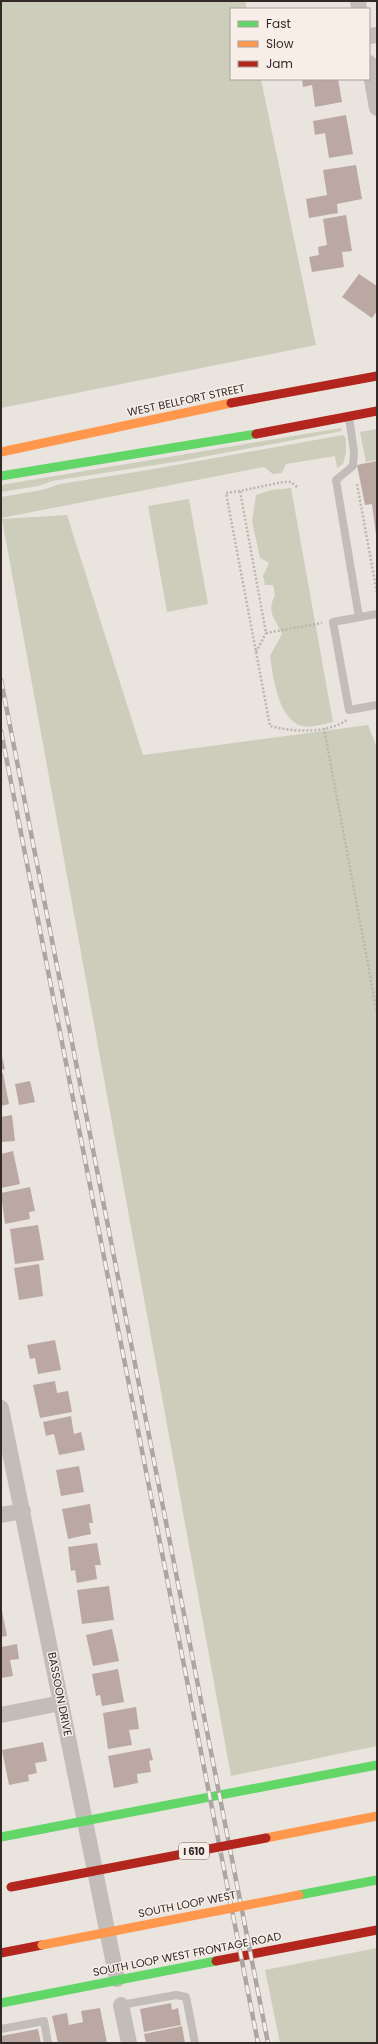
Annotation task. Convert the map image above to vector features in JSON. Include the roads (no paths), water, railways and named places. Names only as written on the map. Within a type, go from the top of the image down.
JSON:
[{"type":"main road","name":"WEST BELLFORT STREET","points":[[1,452],[215,406],[344,386],[377,376]]},
{"type":"main road","points":[[1,476],[210,443],[349,413],[377,411]]},
{"type":"main road","points":[[1,1836],[86,1822],[377,1765]]},
{"type":"main road","name":"I 610","points":[[1,1888],[377,1816]]},
{"type":"main road","name":"SOUTH LOOP WEST","points":[[1,1953],[377,1880]]},
{"type":"main road","name":"SOUTH LOOP WEST FRONTAGE ROAD","points":[[1,2003],[117,1979],[377,1930]]},
{"type":"street","points":[[370,69],[377,108]]},
{"type":"street","name":"BASSOON DRIVE","points":[[1,1408],[117,1979]]},
{"type":"street","points":[[1,1515],[23,1511]]},
{"type":"street","points":[[1,1714],[62,1704]]},
{"type":"street","points":[[121,2005],[129,2043]]},
{"type":"lane","points":[[349,413],[354,452],[354,466],[336,480],[359,617]]},
{"type":"lane","points":[[377,614],[333,622],[349,710],[377,704]]},
{"type":"lane","points":[[121,2005],[176,1995],[186,1997],[195,2043]]},
{"type":"lane","points":[[1,2029],[44,2021],[48,2043]]},
{"type":"railway","points":[[1,680],[268,2043]]},
{"type":"railway","points":[[1,731],[258,2043]]}]
